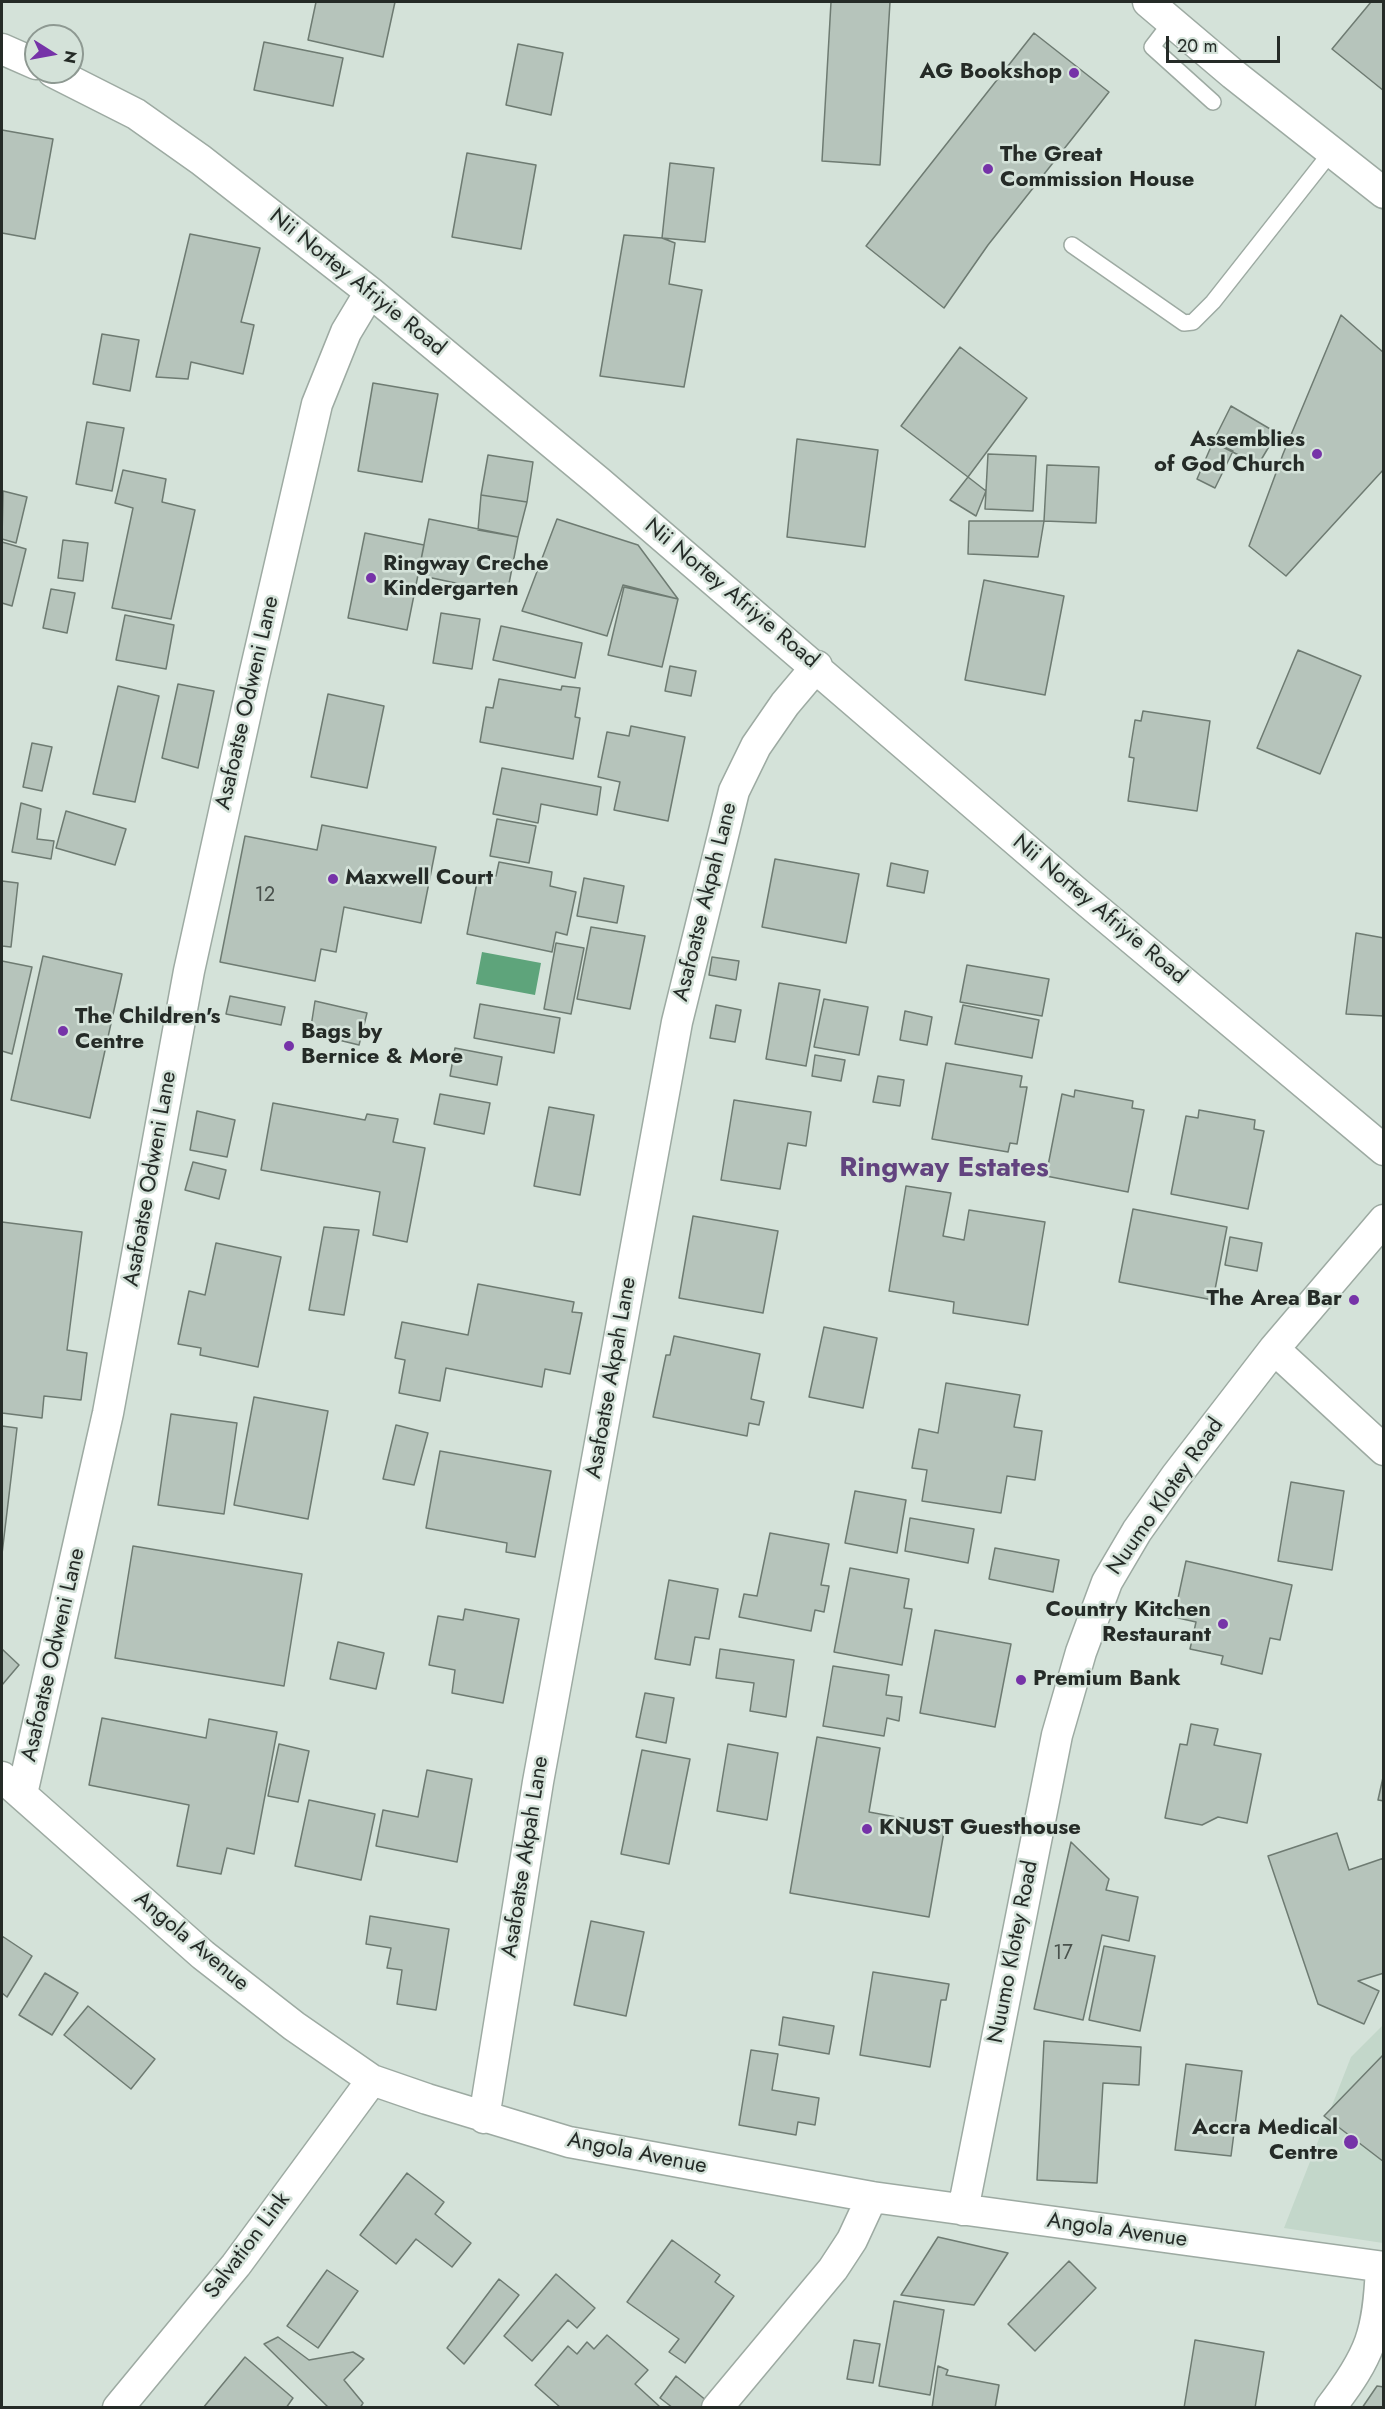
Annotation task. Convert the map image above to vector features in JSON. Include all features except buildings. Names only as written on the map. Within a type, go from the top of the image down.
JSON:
[{"type":"street","points":[[1148,2],[1233,74],[1383,193]]},
{"type":"street","points":[[2,49],[24,59]]},
{"type":"street","name":"Nii Nortey Afriyie Road","points":[[77,84],[136,114],[201,160],[370,292],[817,666],[1067,884],[1383,1150]]},
{"type":"street","name":"Asafoatse Odweni Lane","points":[[12,1786],[108,1413],[189,971],[256,665],[317,404],[346,332],[370,292]]},
{"type":"street","name":"Asafoatse Akpah Lane","points":[[484,2118],[538,1782],[677,1022],[734,791],[756,746],[785,704],[817,666]]},
{"type":"street","name":"Nuumo Klotey Road","points":[[963,2210],[1057,1735],[1081,1652],[1107,1582],[1137,1531],[1274,1349],[1383,1220]]},
{"type":"street","points":[[1274,1349],[1383,1450]]},
{"type":"street","name":"Angola Avenue","points":[[12,1786],[202,1955],[294,2026],[372,2080],[484,2118],[569,2142],[872,2197],[1382,2267]]},
{"type":"street","name":"Salvation Link","points":[[118,2408],[236,2265],[372,2080]]},
{"type":"street","points":[[717,2408],[833,2269],[852,2240],[872,2197]]},
{"type":"street","points":[[1330,2408],[1356,2374],[1370,2345],[1379,2309],[1382,2267]]},
{"type":"lane","points":[[1172,21],[1152,47],[1213,102]]},
{"type":"lane","points":[[1072,245],[1184,323],[1193,322],[1213,302],[1332,151]]},
{"type":"shaded area","points":[[482,952],[541,963],[535,995],[476,984]]},
{"type":"shaded area","name":"Accra Medical Centre","points":[[1383,2025],[1383,2243],[1284,2228],[1351,2057]]},
{"type":"place","name":"AG Bookshop","points":[[1074,73]]},
{"type":"place","name":"The Great Commission House","points":[[988,169]]},
{"type":"place","name":"Assemblies of God Church","points":[[1317,454]]},
{"type":"place","name":"Ringway Creche Kindergarten","points":[[371,578]]},
{"type":"place","name":"Maxwell Court","points":[[333,879]]},
{"type":"place","name":"The Children's Centre","points":[[63,1031]]},
{"type":"place","name":"Bags by Bernice & More","points":[[289,1046]]},
{"type":"place","name":"The Area Bar","points":[[1354,1300]]},
{"type":"place","name":"Country Kitchen Restaurant","points":[[1223,1624]]},
{"type":"place","name":"Premium Bank","points":[[1021,1680]]},
{"type":"place","name":"KNUST Guesthouse","points":[[867,1829]]},
{"type":"place","name":"Accra Medical Centre","points":[[1351,2142]]},
{"type":"district","name":"Ringway Estates","points":[[944,1169]]}]
